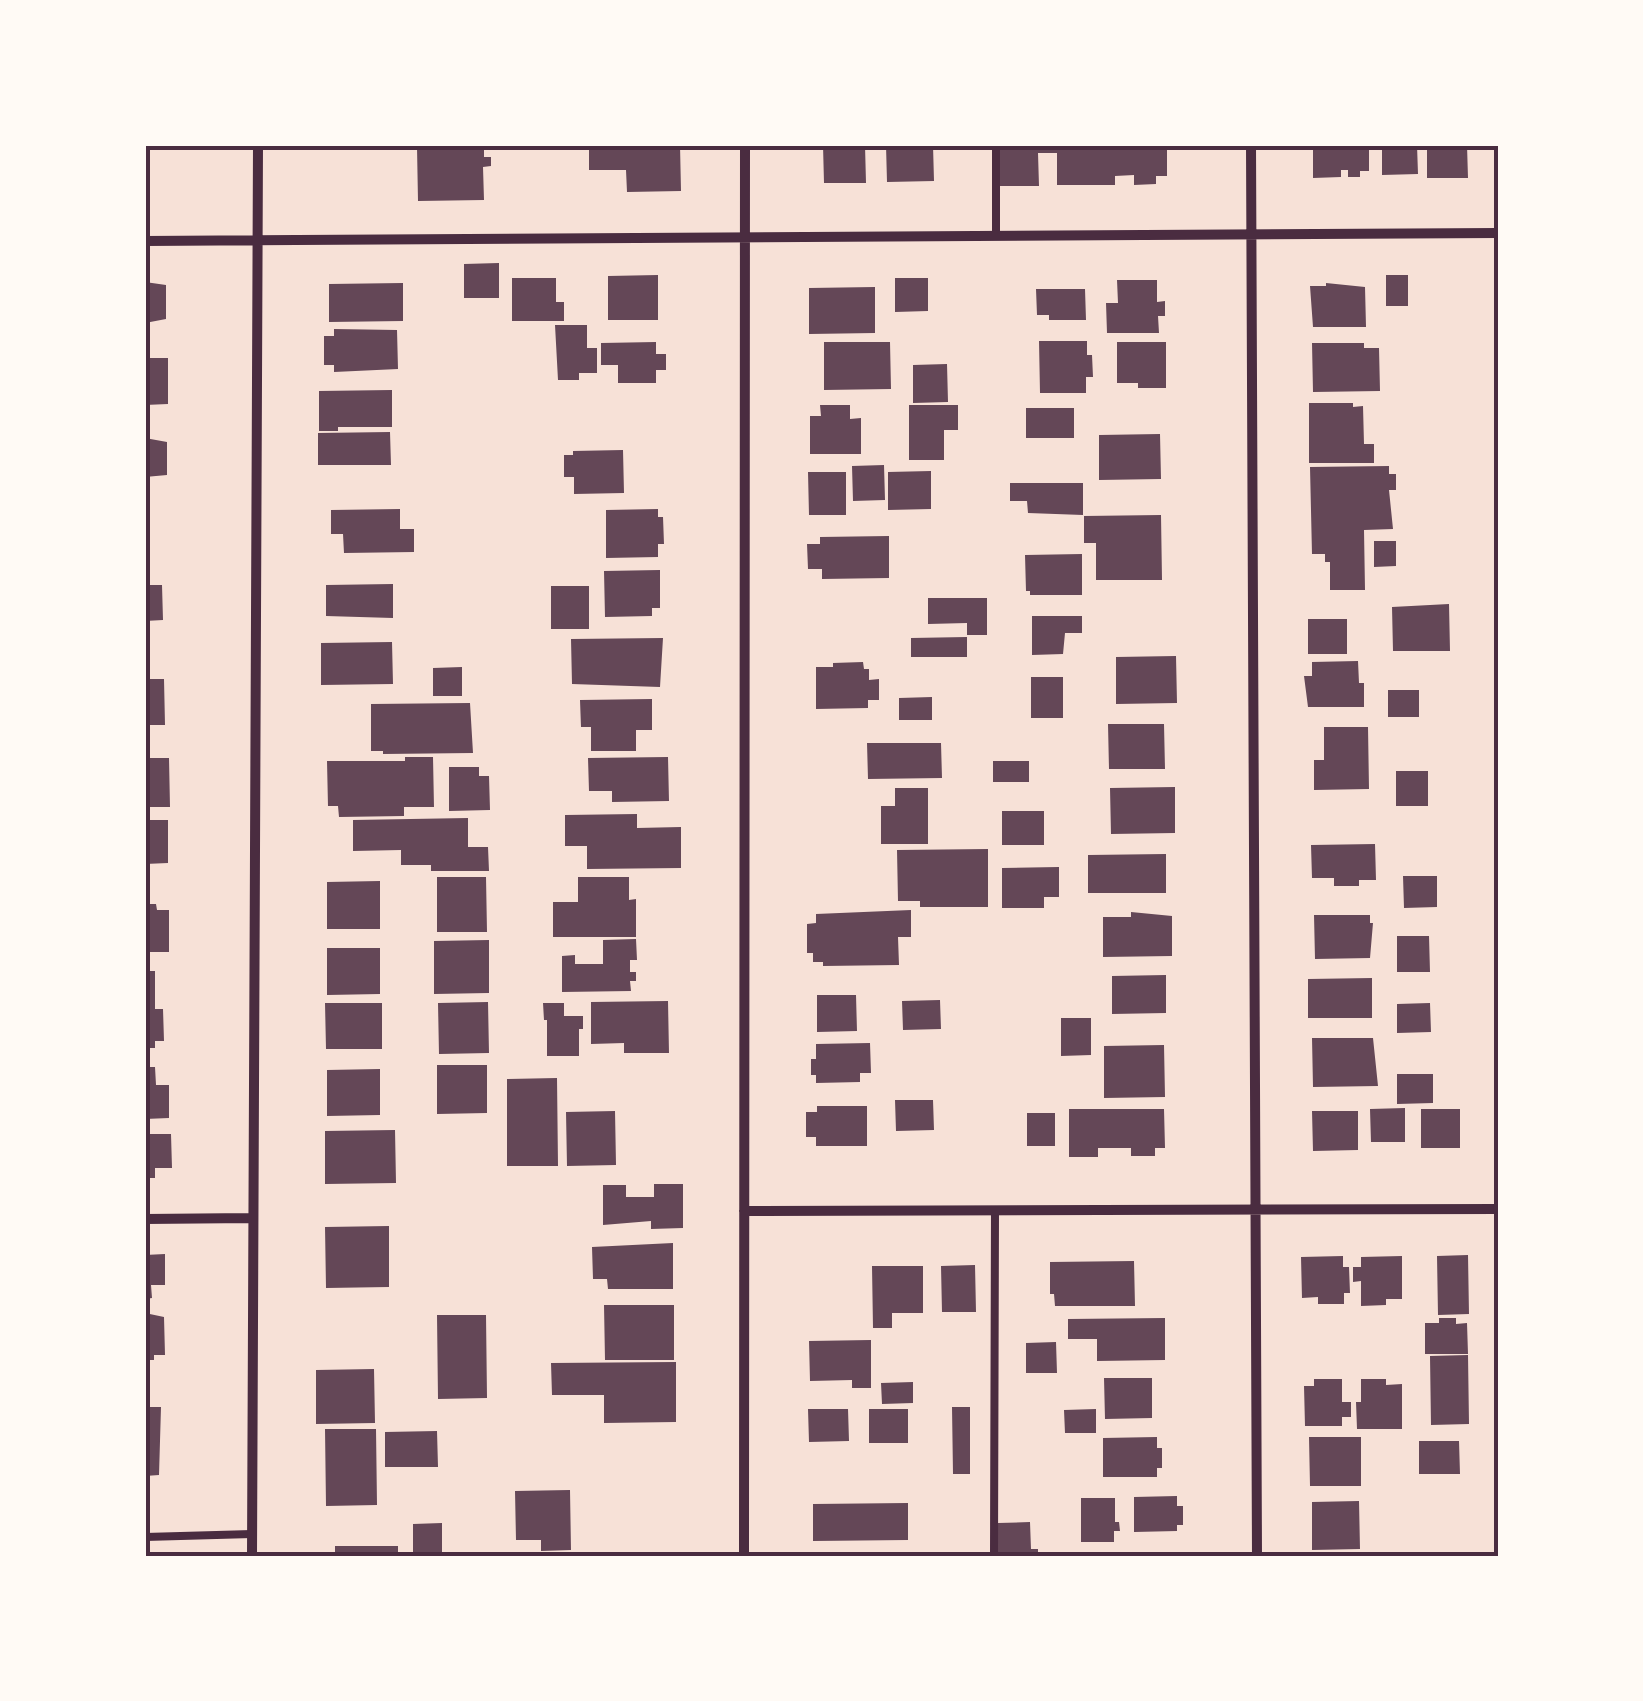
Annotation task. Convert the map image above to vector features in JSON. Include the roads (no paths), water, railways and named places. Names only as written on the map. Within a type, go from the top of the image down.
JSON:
[{"type":"street","points":[[252,1556],[258,145]]},
{"type":"street","points":[[744,1556],[745,145]]},
{"type":"street","points":[[1250,145],[1257,1556]]},
{"type":"street","points":[[145,241],[1498,233]]},
{"type":"street","points":[[744,1211],[1498,1209]]},
{"type":"street","points":[[145,1219],[252,1218]]},
{"type":"lane","points":[[996,145],[996,236]]},
{"type":"lane","points":[[994,1556],[995,1210]]},
{"type":"lane","points":[[145,1536],[252,1534]]}]
